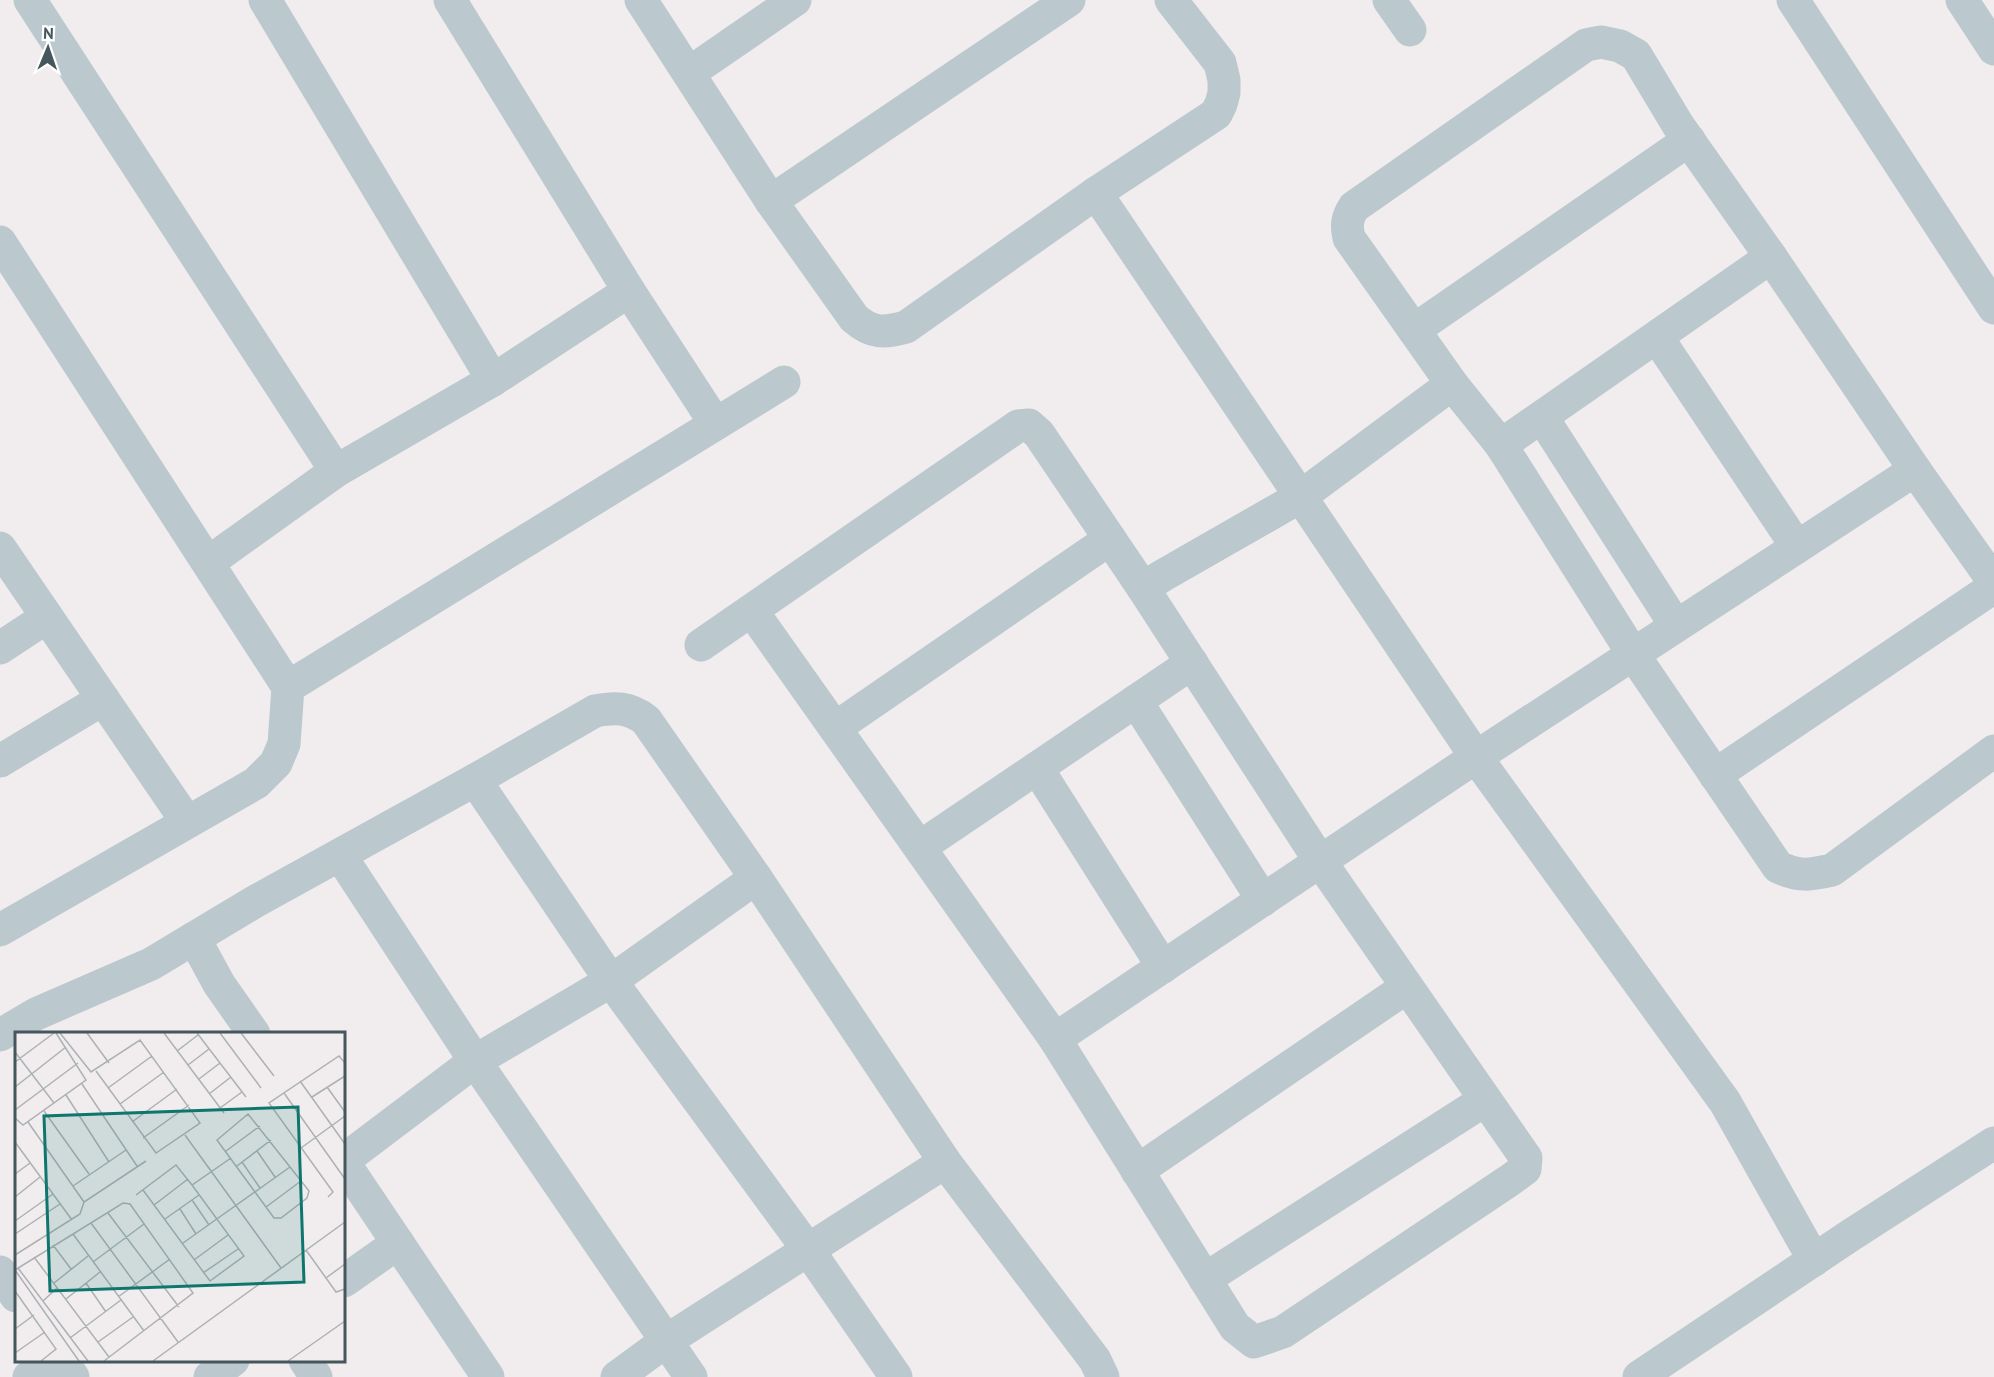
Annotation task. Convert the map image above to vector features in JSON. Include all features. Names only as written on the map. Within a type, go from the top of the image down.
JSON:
[{"type":"street","points":[[30,0],[336,471]]},
{"type":"street","points":[[265,0],[493,380]]},
{"type":"street","points":[[450,0],[629,291],[715,423]]},
{"type":"street","points":[[641,0],[771,201],[854,318],[864,327],[877,331],[891,331],[906,327],[1096,193],[1216,114],[1221,104],[1224,80],[1220,63],[1171,0]]},
{"type":"street","points":[[688,74],[795,0]]},
{"type":"street","points":[[771,201],[1069,0]]},
{"type":"street","points":[[1389,0],[1410,30]]},
{"type":"street","points":[[1793,0],[1994,308]]},
{"type":"street","points":[[1962,0],[1994,49]]},
{"type":"street","points":[[1994,582],[1689,140],[1636,55],[1620,46],[1601,42],[1586,45],[1354,207],[1348,216],[1346,226],[1349,238],[1452,384],[1501,445],[1633,654],[1778,867],[1795,875],[1810,875],[1832,870],[1994,752]]},
{"type":"street","points":[[1414,330],[1689,140]]},
{"type":"street","points":[[1096,193],[1476,757],[1725,1102],[1814,1260]]},
{"type":"street","points":[[0,242],[288,687],[284,744],[276,762],[256,783],[0,930]]},
{"type":"street","points":[[1501,445],[1771,257]]},
{"type":"street","points":[[209,562],[336,471],[493,380],[629,291]]},
{"type":"street","points":[[1657,337],[1797,547]]},
{"type":"street","points":[[288,687],[784,382]]},
{"type":"street","points":[[1143,588],[1300,497],[1452,384]]},
{"type":"street","points":[[1542,417],[1676,626]]},
{"type":"street","points":[[701,645],[1022,425],[1029,425],[1039,434],[1143,588],[1320,861],[1526,1158],[1525,1169],[1283,1332],[1254,1342],[1235,1328],[1055,1039],[752,611]]},
{"type":"street","points":[[1055,1039],[1476,757],[1915,470]]},
{"type":"street","points":[[835,728],[1110,539]]},
{"type":"street","points":[[0,548],[187,822]]},
{"type":"street","points":[[1715,775],[1994,587]]},
{"type":"street","points":[[0,648],[47,617]]},
{"type":"street","points":[[920,847],[1192,663]]},
{"type":"street","points":[[0,761],[103,699]]},
{"type":"street","points":[[1136,701],[1263,900]]},
{"type":"street","points":[[0,1035],[43,1024],[151,964],[256,901],[595,711],[613,707],[627,709],[646,720],[756,879],[945,1162],[1095,1360],[1103,1377]]},
{"type":"street","points":[[1036,768],[1163,967]]},
{"type":"street","points":[[475,780],[611,981],[809,1251],[896,1377]]},
{"type":"street","points":[[340,855],[475,1061],[691,1377]]},
{"type":"street","points":[[345,1160],[475,1061],[611,981],[756,879]]},
{"type":"street","points":[[194,938],[219,984],[253,1032]]},
{"type":"street","points":[[1137,1171],[1407,987]]},
{"type":"street","points":[[1205,1280],[1485,1100]]},
{"type":"street","points":[[1640,1377],[1994,1143]]},
{"type":"street","points":[[617,1377],[666,1341],[945,1162]]},
{"type":"street","points":[[345,1163],[488,1377]]},
{"type":"street","points":[[345,1280],[398,1243]]},
{"type":"street","points":[[0,1272],[15,1294]]},
{"type":"street","points":[[29,1377],[46,1362]]},
{"type":"street","points":[[62,1362],[73,1377]]},
{"type":"street","points":[[210,1377],[230,1362]]},
{"type":"street","points":[[306,1362],[316,1377]]}]
